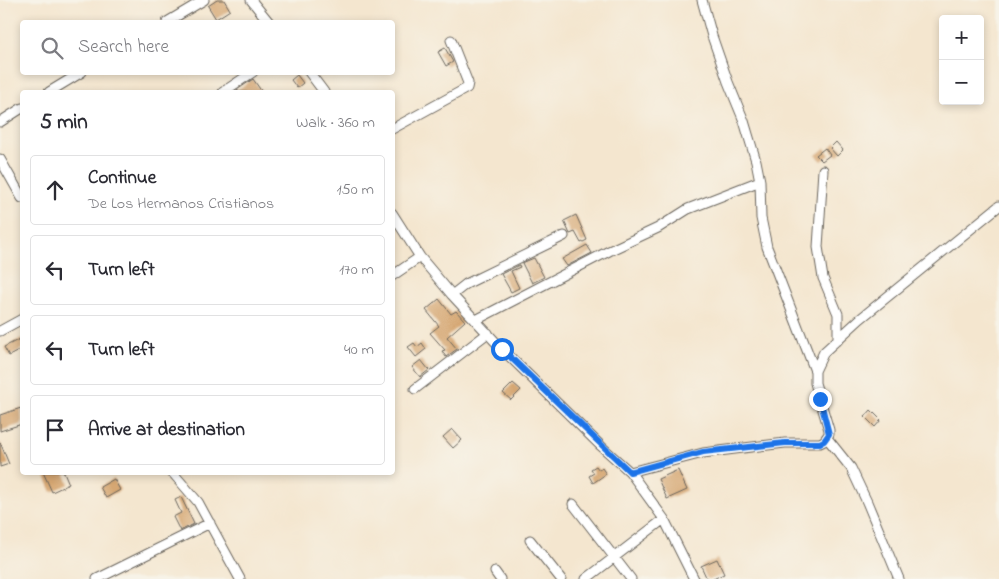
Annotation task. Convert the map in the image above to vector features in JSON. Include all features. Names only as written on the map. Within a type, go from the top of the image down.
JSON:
[{"type":"street","points":[[170,20],[204,0]]},
{"type":"street","points":[[251,0],[267,20]]},
{"type":"street","points":[[702,0],[712,36],[750,141],[760,181],[761,218],[767,247],[815,371],[815,382],[829,430],[828,438],[851,468],[899,579]]},
{"type":"street","points":[[395,127],[467,88],[468,83],[451,40]]},
{"type":"street","points":[[52,90],[77,75]]},
{"type":"street","points":[[226,90],[248,75]]},
{"type":"street","points":[[311,75],[322,90]]},
{"type":"street","points":[[0,122],[20,109]]},
{"type":"street","points":[[0,158],[20,194]]},
{"type":"street","points":[[823,170],[818,247],[823,278],[838,314],[838,340]]},
{"type":"street","points":[[476,320],[609,251],[658,228],[688,210],[760,181]]},
{"type":"street","points":[[815,371],[824,352],[860,319],[999,206]]},
{"type":"street","points":[[395,218],[420,257],[452,295],[594,439],[630,472],[664,519],[694,579]]},
{"type":"street","points":[[452,295],[466,284],[564,236]]},
{"type":"street","points":[[395,274],[420,257]]},
{"type":"street","points":[[0,331],[20,320]]},
{"type":"street","points":[[415,389],[488,333]]},
{"type":"street","points":[[630,472],[703,452],[785,443],[820,443],[828,438]]},
{"type":"street","points":[[175,475],[198,502],[240,579]]},
{"type":"street","points":[[573,504],[631,579]]},
{"type":"street","points":[[586,579],[664,519]]},
{"type":"street","points":[[97,579],[210,523]]},
{"type":"street","points":[[530,540],[561,579]]},
{"type":"building","points":[[217,0],[224,0],[230,10],[216,19],[208,6]]},
{"type":"building","points":[[445,48],[453,62],[446,66],[438,52]]},
{"type":"building","points":[[297,75],[303,83],[297,88],[291,80]]},
{"type":"building","points":[[253,79],[261,90],[237,90]]},
{"type":"building","points":[[836,142],[843,150],[837,156],[830,148]]},
{"type":"building","points":[[825,148],[830,155],[822,161],[816,155]]},
{"type":"building","points":[[576,215],[587,240],[581,243],[575,232],[570,234],[564,221]]},
{"type":"building","points":[[587,245],[592,253],[567,266],[562,259]]},
{"type":"building","points":[[534,258],[544,277],[532,283],[522,263]]},
{"type":"building","points":[[519,265],[520,267],[511,271],[519,288],[511,292],[501,274]]},
{"type":"building","points":[[439,299],[451,314],[456,311],[465,321],[447,337],[457,349],[446,357],[442,351],[445,350],[430,333],[439,326],[426,310]]},
{"type":"building","points":[[20,339],[20,350],[9,356],[4,347]]},
{"type":"building","points":[[414,343],[417,347],[422,343],[426,349],[416,357],[408,347]]},
{"type":"building","points":[[421,360],[429,370],[420,377],[412,367]]},
{"type":"building","points":[[513,383],[521,390],[511,400],[503,393]]},
{"type":"building","points":[[20,408],[20,425],[0,431],[0,415]]},
{"type":"building","points":[[871,410],[881,420],[875,427],[865,417]]},
{"type":"building","points":[[452,429],[462,440],[453,448],[443,437]]},
{"type":"building","points":[[0,442],[9,464],[0,467]]},
{"type":"building","points":[[596,466],[599,470],[602,468],[606,474],[593,483],[589,476],[594,473],[591,469]]},
{"type":"building","points":[[678,470],[687,490],[667,499],[658,479]]},
{"type":"building","points":[[44,475],[65,475],[69,484],[52,492]]},
{"type":"building","points":[[114,479],[120,490],[106,498],[100,487]]},
{"type":"building","points":[[181,497],[194,524],[180,531],[173,517],[181,513],[175,500]]},
{"type":"building","points":[[717,559],[724,574],[713,579],[707,579],[701,566]]},
{"type":"route","points":[[502,349],[630,472],[703,452],[785,443],[820,443],[828,438],[829,434],[820,399]]}]
